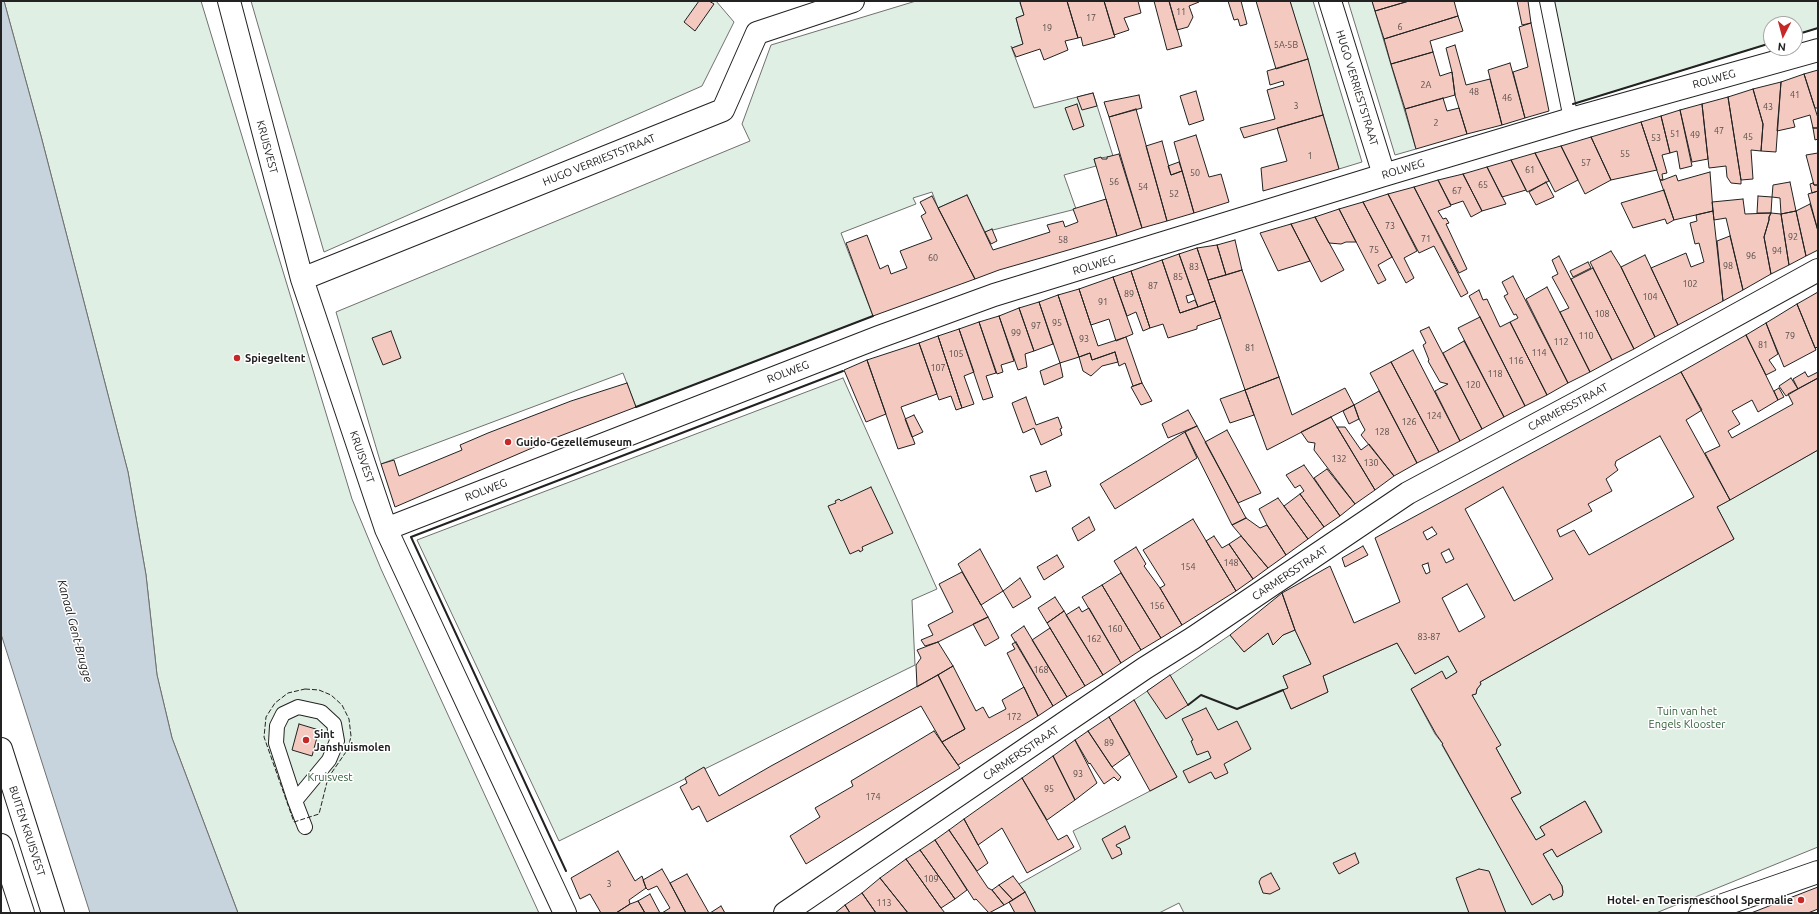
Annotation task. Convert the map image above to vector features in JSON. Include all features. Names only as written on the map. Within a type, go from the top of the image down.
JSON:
[{"type":"street","name":"KRUISVEST","points":[[229,1],[302,280],[386,529],[565,913]]},
{"type":"street","name":"HUGO VERRIESTSTRAAT","points":[[302,280],[723,110],[757,33],[853,1]]},
{"type":"street","name":"HUGO VERRIESTSTRAAT","points":[[1330,1],[1384,175]]},
{"type":"street","name":"ROLWEG","points":[[386,529],[872,340],[994,295],[1571,119],[1818,50]]},
{"type":"street","name":"CARMERSSTRAAT","points":[[785,913],[1145,668],[1193,638],[1408,493],[1582,400],[1818,270]]},
{"type":"street","name":"BUITEN KRUISVEST","points":[[1,749],[54,913]]},
{"type":"street","points":[[1,845],[23,913]]},
{"type":"street","points":[[1700,913],[1818,872]]},
{"type":"lane","points":[[1547,1],[1571,119]]},
{"type":"lane","points":[[295,801],[329,760],[337,742],[334,724],[320,712],[298,707],[283,714],[277,726],[276,743],[295,801],[304,827]]},
{"type":"green space","name":"Kruisvest","points":[[4,1],[201,1],[352,499],[381,569],[539,913],[238,913],[172,738],[157,675],[146,575],[128,472],[41,136]]},
{"type":"green space","points":[[251,1],[716,1],[734,22],[702,86],[324,252]]},
{"type":"green space","points":[[916,1],[1023,1],[1020,3],[1024,15],[1016,18],[1023,44],[1012,48],[1011,46],[1034,108],[1093,93],[1113,156],[1094,159],[1096,166],[1064,175],[1076,209],[985,232],[967,195],[938,208],[932,192],[913,198],[916,204],[841,233],[873,316],[636,407],[623,373],[381,464],[336,312],[750,141],[742,124],[771,45]]},
{"type":"green space","points":[[1290,1],[1313,1],[1362,162],[1339,169]]},
{"type":"green space","points":[[1348,1],[1372,1],[1416,149],[1395,155]]},
{"type":"green space","points":[[1554,1],[1818,1],[1818,28],[1803,33],[1803,16],[1763,16],[1763,45],[1573,104]]},
{"type":"green space","points":[[843,378],[937,589],[912,600],[915,665],[559,841],[417,540]]},
{"type":"green space","name":"Tuin van het Engels Klooster","points":[[1818,450],[1818,847],[1656,913],[1184,913],[1179,903],[1159,913],[1036,913],[1019,884],[1081,849],[1073,831],[1177,777],[1134,700],[1230,635],[1244,652],[1268,633],[1273,645],[1283,635],[1295,630],[1311,664],[1283,676],[1288,688],[1283,690],[1291,709],[1328,692],[1323,676],[1397,643],[1415,674],[1448,656],[1457,672],[1446,679],[1442,672],[1411,689],[1532,904],[1550,894],[1562,896],[1562,886],[1543,854],[1552,849],[1557,857],[1602,831],[1585,801],[1540,827],[1545,835],[1536,840],[1511,798],[1521,793],[1496,748],[1472,695],[1476,694],[1477,689],[1481,684],[1480,682],[1734,539],[1717,507]]},
{"type":"water","name":"Kanaal Gent-Brugge","points":[[1,1],[4,1],[41,136],[128,472],[146,575],[157,675],[172,738],[238,913],[90,913],[1,634]]},
{"type":"building","points":[[699,1],[709,1],[714,4],[695,31],[684,22]]},
{"type":"building","points":[[1067,1],[1078,38],[1065,41],[1068,50],[1044,60],[1040,49],[1016,57],[1012,48],[1023,44],[1016,18],[1024,15],[1020,2]]},
{"type":"building","points":[[1067,1],[1104,1],[1115,37],[1083,46],[1081,37],[1078,38]]},
{"type":"building","points":[[1104,1],[1138,1],[1141,13],[1124,18],[1129,30],[1114,35]]},
{"type":"building","points":[[1154,1],[1169,1],[1182,46],[1167,50]]},
{"type":"building","points":[[1169,1],[1199,2],[1189,6],[1193,17],[1188,27],[1177,30]]},
{"type":"building","points":[[1228,1],[1241,1],[1247,24],[1240,26],[1238,19],[1234,20]]},
{"type":"building","points":[[1256,1],[1290,1],[1308,59],[1276,69]]},
{"type":"building","points":[[1372,1],[1409,1],[1375,11]]},
{"type":"building","points":[[1409,1],[1454,1],[1458,16],[1384,39],[1375,11]]},
{"type":"building","points":[[1517,1],[1528,1],[1531,23],[1522,25]]},
{"type":"building","points":[[1458,16],[1463,31],[1430,41],[1433,52],[1391,64],[1384,39]]},
{"type":"building","points":[[1531,23],[1549,111],[1525,118],[1513,72],[1528,67],[1519,27]]},
{"type":"building","points":[[1455,45],[1466,85],[1490,79],[1502,125],[1467,134],[1455,95],[1452,72],[1446,48]]},
{"type":"building","points":[[1433,52],[1440,76],[1452,72],[1455,95],[1405,109],[1391,64]]},
{"type":"building","points":[[1308,59],[1323,115],[1244,138],[1240,128],[1275,119],[1267,90],[1284,85],[1283,81],[1270,85],[1267,71]]},
{"type":"building","points":[[1510,63],[1525,118],[1502,125],[1488,70]]},
{"type":"building","points":[[1818,70],[1818,108],[1815,108],[1804,74]]},
{"type":"building","points":[[1804,74],[1818,118],[1818,128],[1813,128],[1810,115],[1793,120],[1795,127],[1777,131],[1781,82]]},
{"type":"building","points":[[1781,82],[1776,152],[1761,151],[1763,124],[1753,89]]},
{"type":"building","points":[[1753,89],[1763,124],[1761,151],[1751,150],[1753,179],[1741,180],[1728,97]]},
{"type":"building","points":[[1196,91],[1204,120],[1189,125],[1180,96]]},
{"type":"building","points":[[1093,93],[1097,106],[1082,110],[1077,97]]},
{"type":"building","points":[[1139,95],[1142,108],[1109,117],[1104,102]]},
{"type":"building","points":[[1728,97],[1741,184],[1731,183],[1727,177],[1726,166],[1709,168],[1702,104]]},
{"type":"building","points":[[1443,98],[1447,111],[1459,108],[1467,134],[1416,149],[1405,109]]},
{"type":"building","points":[[1077,104],[1084,126],[1073,130],[1065,108]]},
{"type":"building","points":[[1702,104],[1708,159],[1692,162],[1680,110]]},
{"type":"building","points":[[1136,109],[1167,221],[1142,228],[1109,117]]},
{"type":"building","points":[[1680,110],[1692,166],[1680,169],[1677,151],[1670,153],[1661,116]]},
{"type":"building","points":[[1323,115],[1339,169],[1263,191],[1261,168],[1287,161],[1277,128]]},
{"type":"building","points":[[1661,116],[1670,153],[1662,155],[1667,173],[1662,174],[1663,180],[1660,180],[1641,122]]},
{"type":"building","points":[[1641,122],[1657,170],[1611,180],[1591,137]]},
{"type":"building","points":[[1813,128],[1818,128],[1818,139],[1815,140]]},
{"type":"building","points":[[1196,135],[1209,177],[1221,174],[1229,202],[1194,213],[1174,142]]},
{"type":"building","points":[[1591,137],[1611,180],[1585,194],[1561,146]]},
{"type":"building","points":[[1162,141],[1171,175],[1182,171],[1194,213],[1167,221],[1146,146]]},
{"type":"building","points":[[1561,146],[1578,180],[1555,192],[1535,153]]},
{"type":"building","points":[[1535,153],[1549,181],[1527,192],[1511,160]]},
{"type":"building","points":[[1818,153],[1818,185],[1814,185],[1806,155]]},
{"type":"building","points":[[1119,154],[1142,228],[1117,236],[1094,159],[1101,157],[1102,159],[1107,159],[1107,157]]},
{"type":"building","points":[[1511,160],[1526,190],[1502,197],[1487,167]]},
{"type":"building","points":[[1179,162],[1182,171],[1171,175],[1168,166]]},
{"type":"building","points":[[1487,167],[1506,204],[1482,211],[1463,174]]},
{"type":"building","points":[[1710,172],[1713,211],[1674,220],[1660,180],[1676,175],[1678,181]]},
{"type":"building","points":[[1463,174],[1482,211],[1471,217],[1463,201],[1451,205],[1438,180]]},
{"type":"building","points":[[1438,180],[1451,206],[1438,211],[1443,219],[1446,218],[1449,223],[1446,224],[1467,269],[1459,273],[1414,187]]},
{"type":"building","points":[[1546,182],[1554,197],[1536,205],[1529,192]]},
{"type":"building","points":[[1790,182],[1796,211],[1781,214],[1780,198],[1772,197],[1773,185]]},
{"type":"building","points":[[1813,183],[1814,185],[1818,185],[1818,191],[1812,193],[1810,184]]},
{"type":"building","points":[[1414,187],[1468,293],[1461,297],[1434,246],[1419,253],[1388,194]]},
{"type":"building","points":[[1664,190],[1674,220],[1667,224],[1665,219],[1633,228],[1621,203]]},
{"type":"building","points":[[1818,191],[1818,231],[1808,194]]},
{"type":"building","points":[[1388,194],[1417,251],[1404,258],[1414,278],[1406,283],[1363,202]]},
{"type":"building","points":[[967,195],[993,250],[1050,232],[1047,225],[1063,221],[1065,227],[1078,222],[1073,209],[1106,199],[1117,236],[999,270],[975,279],[938,208]]},
{"type":"building","points":[[932,196],[975,279],[873,316],[846,243],[867,235],[880,269],[888,265],[891,274],[907,268],[900,251],[932,239],[921,216],[926,213],[920,202]]},
{"type":"building","points":[[1758,196],[1772,197],[1771,213],[1757,213]]},
{"type":"building","points":[[1743,199],[1745,214],[1771,213],[1764,237],[1771,274],[1743,290],[1726,218],[1714,220],[1712,202]]},
{"type":"building","points":[[1363,202],[1392,257],[1378,265],[1386,280],[1378,284],[1339,209]]},
{"type":"building","points":[[1810,204],[1818,231],[1818,250],[1806,256],[1796,211]]},
{"type":"building","points":[[1339,209],[1356,242],[1346,242],[1341,244],[1329,243],[1315,217]]},
{"type":"building","points":[[1713,211],[1723,301],[1678,325],[1651,268],[1686,253],[1691,267],[1704,262],[1699,243],[1695,244],[1690,223],[1697,221],[1696,215]]},
{"type":"building","points":[[1796,211],[1806,256],[1789,265],[1781,214]]},
{"type":"building","points":[[1771,213],[1781,214],[1789,265],[1771,274],[1764,237]]},
{"type":"building","points":[[1315,217],[1344,270],[1321,282],[1291,224]]},
{"type":"building","points":[[1291,224],[1310,261],[1278,271],[1260,233]]},
{"type":"building","points":[[992,229],[997,241],[991,244],[985,232]]},
{"type":"building","points":[[1730,236],[1743,290],[1723,301],[1717,241]]},
{"type":"building","points":[[1235,240],[1242,270],[1226,275],[1217,245]]},
{"type":"building","points":[[1217,245],[1226,275],[1208,280],[1197,248]]},
{"type":"building","points":[[1197,248],[1215,301],[1198,307],[1179,254]]},
{"type":"building","points":[[1611,251],[1621,267],[1655,337],[1634,349],[1590,262]]},
{"type":"building","points":[[1179,254],[1193,294],[1186,296],[1188,303],[1195,300],[1198,307],[1180,313],[1162,260]]},
{"type":"building","points":[[1645,255],[1678,325],[1655,337],[1621,267]]},
{"type":"building","points":[[1559,256],[1612,360],[1590,372],[1560,312],[1569,308],[1552,277],[1558,274],[1552,260]]},
{"type":"building","points":[[1162,260],[1180,313],[1215,301],[1221,318],[1197,326],[1197,329],[1168,338],[1163,324],[1150,328],[1131,271]]},
{"type":"building","points":[[1588,262],[1591,268],[1573,277],[1570,271]]},
{"type":"building","points":[[1593,268],[1634,349],[1612,360],[1571,279]]},
{"type":"building","points":[[1242,270],[1279,377],[1245,390],[1208,280]]},
{"type":"building","points":[[1131,271],[1150,328],[1143,331],[1136,312],[1127,316],[1113,277]]},
{"type":"building","points":[[1513,276],[1568,383],[1547,395],[1510,322],[1518,318],[1516,314],[1514,315],[1504,296],[1508,294],[1502,282]]},
{"type":"building","points":[[1113,277],[1133,334],[1116,341],[1109,319],[1091,325],[1079,289]]},
{"type":"building","points":[[1547,287],[1590,372],[1568,383],[1526,299]]},
{"type":"building","points":[[1079,289],[1098,346],[1126,337],[1142,383],[1133,386],[1125,363],[1119,366],[1115,352],[1092,360],[1090,353],[1079,357],[1058,295]]},
{"type":"building","points":[[1479,290],[1483,300],[1487,299],[1500,327],[1510,322],[1547,395],[1525,406],[1469,296]]},
{"type":"building","points":[[1818,292],[1818,347],[1815,348],[1797,304]]},
{"type":"building","points":[[1058,295],[1079,357],[1060,363],[1039,302]]},
{"type":"building","points":[[1039,302],[1053,344],[1034,351],[1019,308]]},
{"type":"building","points":[[1797,304],[1816,350],[1784,367],[1766,323]]},
{"type":"building","points":[[1019,308],[1034,351],[1025,354],[1027,367],[1018,370],[999,316]]},
{"type":"building","points":[[999,316],[1014,361],[1001,365],[1003,372],[997,374],[979,322]]},
{"type":"building","points":[[1480,317],[1525,406],[1504,417],[1458,328]]},
{"type":"building","points":[[979,322],[996,373],[986,376],[993,397],[983,400],[959,329]]},
{"type":"building","points":[[1766,323],[1778,354],[1769,360],[1776,370],[1766,375],[1746,335]]},
{"type":"building","points":[[1429,327],[1482,429],[1460,441],[1435,391],[1448,384],[1440,382],[1428,361],[1429,360],[1423,345],[1426,343],[1420,331]]},
{"type":"building","points":[[959,329],[974,372],[964,376],[974,404],[962,408],[938,336]]},
{"type":"building","points":[[391,331],[401,358],[383,365],[372,338]]},
{"type":"building","points":[[1746,335],[1778,400],[1758,412],[1752,400],[1732,411],[1740,424],[1728,431],[1732,438],[1793,404],[1788,394],[1818,378],[1818,450],[1730,500],[1705,453],[1720,446],[1681,372]]},
{"type":"building","points":[[938,336],[962,408],[956,410],[951,396],[939,400],[919,343]]},
{"type":"building","points":[[1464,341],[1504,417],[1482,429],[1443,353]]},
{"type":"building","points":[[919,343],[937,394],[901,407],[915,444],[898,449],[867,360]]},
{"type":"building","points":[[1413,350],[1460,441],[1439,452],[1391,362]]},
{"type":"building","points":[[1115,352],[1118,362],[1102,366],[1091,376],[1083,371],[1079,357],[1090,353],[1092,360]]},
{"type":"building","points":[[867,360],[886,414],[866,422],[844,370]]},
{"type":"building","points":[[1391,362],[1439,452],[1417,463],[1370,373]]},
{"type":"building","points":[[1060,363],[1063,377],[1044,385],[1040,371]]},
{"type":"building","points":[[1681,372],[1702,410],[1686,420],[1730,500],[1717,507],[1734,539],[1480,682],[1481,684],[1477,689],[1476,694],[1472,695],[1501,745],[1496,748],[1521,793],[1511,798],[1536,840],[1545,835],[1540,827],[1585,801],[1602,832],[1557,857],[1552,849],[1543,854],[1562,886],[1562,896],[1553,900],[1550,894],[1532,905],[1411,689],[1442,671],[1446,679],[1457,672],[1448,656],[1415,674],[1397,643],[1323,676],[1328,692],[1291,709],[1283,690],[1288,688],[1283,676],[1311,664],[1295,630],[1282,593],[1330,566],[1354,623],[1400,602],[1375,538]],"holes":[[[1660,436],[1694,497],[1589,555],[1574,530],[1560,537],[1557,530],[1592,511],[1588,504],[1612,491],[1606,479],[1618,470],[1615,465],[1616,461]],[[1503,487],[1553,579],[1514,601],[1465,509]],[[1432,527],[1437,534],[1427,540],[1423,532]],[[1449,549],[1454,559],[1446,563],[1441,553]],[[1428,563],[1430,572],[1426,574],[1422,565]],[[1467,584],[1485,617],[1459,632],[1442,598]]]},
{"type":"building","points":[[1805,372],[1808,377],[1818,372],[1818,378],[1798,389],[1793,379]]},
{"type":"building","points":[[1279,377],[1292,415],[1345,388],[1354,405],[1267,450],[1245,390]]},
{"type":"building","points":[[1791,378],[1798,389],[1786,396],[1779,386]]},
{"type":"building","name":"Guido-Gezellemuseum","points":[[627,383],[636,407],[560,436],[395,507],[381,464],[394,460],[399,476],[462,450],[460,445],[488,433],[571,401]]},
{"type":"building","points":[[1142,383],[1152,401],[1141,405],[1131,387]]},
{"type":"building","points":[[1779,388],[1784,397],[1778,400],[1774,391]]},
{"type":"building","points":[[1245,390],[1254,415],[1230,423],[1220,399]]},
{"type":"building","points":[[1379,391],[1417,463],[1394,476],[1361,435],[1365,430],[1354,405]]},
{"type":"building","points":[[1026,397],[1036,425],[1058,417],[1062,428],[1060,429],[1062,435],[1041,445],[1034,428],[1023,433],[1012,403]]},
{"type":"building","points":[[1354,405],[1359,419],[1349,424],[1343,411]]},
{"type":"building","points":[[1188,410],[1197,426],[1168,438],[1162,424]]},
{"type":"building","points":[[914,415],[923,432],[912,437],[905,419]]},
{"type":"building","points":[[1331,417],[1375,490],[1355,504],[1314,450],[1315,443],[1308,442],[1301,432]]},
{"type":"building","points":[[1197,426],[1246,518],[1232,525],[1185,432]]},
{"type":"building","points":[[1337,427],[1345,427],[1361,450],[1369,444],[1394,476],[1375,490]]},
{"type":"building","points":[[1227,430],[1261,493],[1238,503],[1205,442]]},
{"type":"building","points":[[1185,432],[1197,458],[1115,509],[1100,484]]},
{"type":"building","points":[[1304,465],[1340,516],[1324,527],[1300,494],[1304,491],[1300,485],[1295,488],[1286,475]]},
{"type":"building","points":[[1327,469],[1355,504],[1340,516],[1314,478]]},
{"type":"building","points":[[1046,471],[1051,486],[1036,492],[1030,476]]},
{"type":"building","points":[[871,487],[893,533],[862,547],[863,550],[860,552],[859,550],[850,554],[828,506],[836,503],[835,501],[839,499],[841,501]]},
{"type":"building","points":[[1300,494],[1324,527],[1308,539],[1284,506]]},
{"type":"building","points":[[1278,498],[1308,539],[1286,555],[1259,509]]},
{"type":"building","points":[[1089,517],[1095,530],[1078,541],[1072,528]]},
{"type":"building","points":[[1246,518],[1260,528],[1267,525],[1286,555],[1268,568],[1232,525]]},
{"type":"building","points":[[1193,519],[1236,591],[1182,625],[1160,588],[1165,585],[1143,550]]},
{"type":"building","points":[[1214,536],[1222,548],[1229,544],[1253,579],[1236,591],[1206,541]]},
{"type":"building","points":[[1241,536],[1268,568],[1253,579],[1229,544]]},
{"type":"building","points":[[1363,546],[1368,555],[1345,567],[1342,558]]},
{"type":"building","points":[[1136,547],[1146,564],[1144,566],[1160,588],[1182,625],[1161,638],[1114,561]]},
{"type":"building","points":[[980,549],[1003,591],[981,605],[958,564]]},
{"type":"building","points":[[1057,555],[1064,567],[1044,580],[1037,567]]},
{"type":"building","points":[[962,572],[988,617],[938,642],[925,646],[921,640],[933,635],[928,625],[953,612],[939,584]]},
{"type":"building","points":[[1121,573],[1161,638],[1141,650],[1102,585]]},
{"type":"building","points":[[1020,578],[1031,597],[1013,608],[1003,591]]},
{"type":"building","points":[[1102,585],[1141,650],[1121,663],[1082,597]]},
{"type":"building","points":[[1282,593],[1295,630],[1283,635],[1273,645],[1268,633],[1244,652],[1230,635]]},
{"type":"building","points":[[1055,597],[1064,611],[1047,623],[1038,608]]},
{"type":"building","points":[[1079,607],[1082,612],[1089,608],[1121,663],[1103,675],[1066,615]]},
{"type":"building","points":[[1064,611],[1103,675],[1085,686],[1047,623]]},
{"type":"building","points":[[988,617],[999,638],[985,646],[973,624]]},
{"type":"building","points":[[1024,626],[1067,697],[1053,706],[1011,635]]},
{"type":"building","points":[[1050,628],[1085,686],[1067,697],[1032,640]]},
{"type":"building","points":[[938,642],[953,666],[917,687],[916,665],[921,658],[917,650]]},
{"type":"building","points":[[1016,642],[1053,706],[1038,716],[1007,653],[1015,649],[1012,644]]},
{"type":"building","points":[[953,666],[976,711],[983,707],[989,718],[1006,709],[1002,700],[1024,687],[1038,716],[958,765],[942,742],[965,729],[938,675]]},
{"type":"building","points":[[938,675],[965,729],[942,742],[921,706],[707,822],[699,806],[692,810],[680,787],[687,783],[685,778],[704,767],[719,796]]},
{"type":"building","points":[[1170,675],[1188,705],[1166,719],[1147,691]]},
{"type":"building","points":[[1134,700],[1177,777],[1150,791],[1109,717]]},
{"type":"building","points":[[1206,708],[1218,730],[1237,721],[1251,749],[1224,764],[1228,773],[1215,779],[1211,772],[1189,783],[1183,771],[1211,758],[1208,751],[1197,755],[1191,741],[1193,740],[1182,719]]},
{"type":"building","points":[[1109,717],[1130,754],[1112,767],[1088,731]]},
{"type":"building","name":"Sint Janshuismolen","points":[[299,724],[319,730],[312,756],[292,750]]},
{"type":"building","points":[[934,731],[960,768],[806,864],[790,836],[820,817],[815,808],[853,786],[851,781]]},
{"type":"building","points":[[1088,731],[1112,767],[1121,777],[1118,781],[1114,777],[1104,784],[1090,763],[1089,764],[1075,740]]},
{"type":"building","points":[[1075,740],[1097,783],[1075,800],[1053,756]]},
{"type":"building","points":[[1053,756],[1075,800],[1047,820],[1022,778]]},
{"type":"building","points":[[1022,778],[1058,840],[1067,835],[1074,847],[1027,873],[1002,828],[978,845],[964,819]]},
{"type":"building","points":[[964,819],[988,863],[977,871],[949,830]]},
{"type":"building","points":[[1125,826],[1130,838],[1116,845],[1120,848],[1122,854],[1112,859],[1102,839]]},
{"type":"building","points":[[949,830],[988,888],[992,890],[1004,905],[989,913],[976,899],[974,900],[935,840]]},
{"type":"building","points":[[935,840],[967,890],[955,899],[920,850]]},
{"type":"building","points":[[920,850],[955,899],[941,908],[906,859]]},
{"type":"building","points":[[618,851],[635,881],[642,876],[646,888],[629,900],[630,904],[616,913],[601,913],[590,894],[580,899],[571,878]]},
{"type":"building","points":[[1355,853],[1359,863],[1339,874],[1333,863]]},
{"type":"building","points":[[906,859],[945,913],[908,913],[880,878]]},
{"type":"building","points":[[662,869],[686,913],[662,913],[670,908],[657,886],[648,890],[646,888],[643,880]]},
{"type":"building","points":[[1479,869],[1489,871],[1506,913],[1469,913],[1456,878]]},
{"type":"building","points":[[1271,873],[1280,889],[1270,894],[1263,893],[1259,882],[1261,878]]},
{"type":"building","points":[[687,874],[709,913],[686,913],[670,883]]},
{"type":"building","points":[[1013,876],[1025,892],[1013,900],[999,885]]},
{"type":"building","points":[[880,878],[908,913],[876,913],[862,893]]},
{"type":"building","points":[[999,885],[1013,900],[1004,905],[992,890]]},
{"type":"building","name":"Hotel- en Toerismeschool Spermalie","points":[[1818,887],[1818,909],[1808,913],[1751,913]]},
{"type":"building","points":[[1025,892],[1036,913],[1015,913],[1009,902]]},
{"type":"building","points":[[862,893],[876,913],[850,913],[845,905]]},
{"type":"building","points":[[650,894],[660,913],[645,913],[638,901]]},
{"type":"building","points":[[638,901],[645,913],[616,913],[630,904]]},
{"type":"building","points":[[845,905],[850,913],[835,913]]},
{"type":"building","points":[[721,906],[725,913],[710,913]]},
{"type":"fence","points":[[305,689],[319,690],[331,695],[342,705],[349,719],[351,736],[348,749],[328,778],[319,814],[294,822],[264,737],[266,717],[275,703],[288,693],[305,689]]},
{"type":"wall","points":[[1803,33],[1818,28]]},
{"type":"wall","points":[[1573,104],[1763,45]]},
{"type":"wall","points":[[636,407],[873,316]]},
{"type":"wall","points":[[566,871],[411,537],[843,371]]},
{"type":"wall","points":[[1188,705],[1201,695],[1237,709],[1283,690]]},
{"type":"place","name":"Spiegeltent","points":[[237,358]]},
{"type":"place","name":"Guido-Gezellemuseum","points":[[508,442]]},
{"type":"place","name":"Sint Janshuismolen","points":[[306,740]]},
{"type":"place","name":"Hotel- en Toerismeschool Spermalie","points":[[1801,900]]}]
